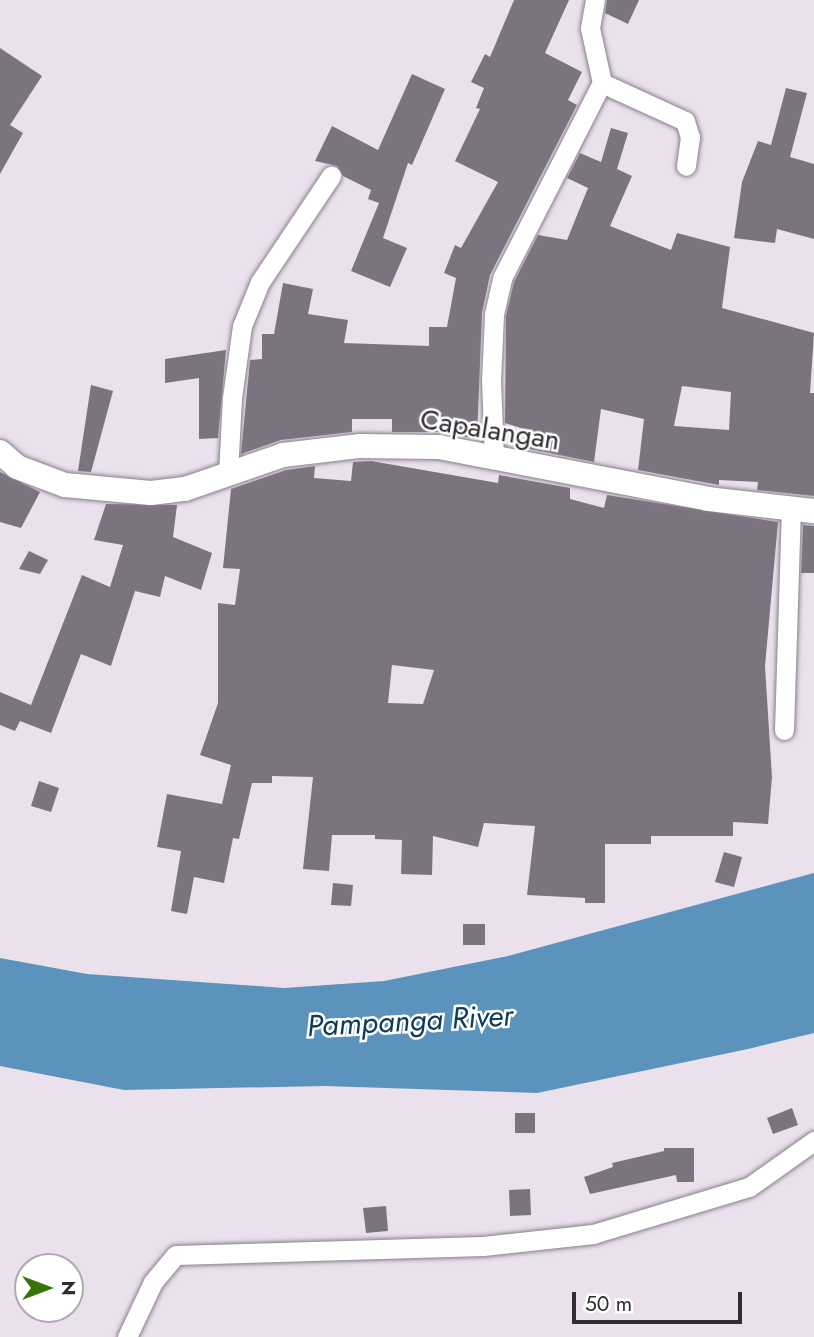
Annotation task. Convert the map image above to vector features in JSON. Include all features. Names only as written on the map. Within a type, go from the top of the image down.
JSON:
[{"type":"street","points":[[494,458],[492,354],[502,278],[602,83],[590,28],[595,0]]},
{"type":"street","points":[[602,83],[685,121],[690,137],[686,166]]},
{"type":"street","points":[[228,474],[232,398],[242,326],[260,282],[331,176]]},
{"type":"street","name":"Capalangan","points":[[0,452],[18,467],[53,480],[97,489],[152,493],[185,489],[283,455],[360,446],[439,447],[803,511]]},
{"type":"street","points":[[783,730],[803,511]]},
{"type":"street","points":[[127,1337],[153,1282],[176,1255],[483,1247],[593,1234],[749,1187],[814,1141]]},
{"type":"water","name":"Pampanga River","points":[[814,873],[814,1033],[748,1049],[537,1093],[324,1086],[124,1090],[0,1066],[0,958],[87,974],[284,988],[384,981],[508,956]]},
{"type":"building","points":[[514,0],[569,0],[545,53],[582,72],[568,100],[577,105],[490,275],[482,313],[477,439],[439,432],[392,432],[392,419],[352,419],[352,432],[281,440],[241,454],[250,360],[262,359],[262,334],[274,334],[283,283],[313,289],[308,314],[348,320],[344,343],[429,346],[429,327],[447,327],[456,278],[444,273],[455,245],[461,248],[498,182],[455,161],[480,109],[476,108],[484,88],[471,82],[485,54],[490,57]]},
{"type":"building","points":[[607,0],[639,0],[628,24],[605,13]]},
{"type":"building","points":[[0,48],[42,76],[10,125],[23,133],[0,174]]},
{"type":"building","points":[[412,74],[445,89],[412,165],[408,163],[383,238],[407,248],[390,287],[351,271],[379,203],[368,199],[371,190],[343,176],[337,166],[315,161],[332,126],[378,150]]},
{"type":"building","points":[[786,88],[807,93],[790,157],[814,164],[814,239],[777,229],[775,243],[734,238],[742,182],[758,141],[771,145]]},
{"type":"building","points":[[611,128],[628,133],[617,169],[632,176],[610,226],[671,250],[677,233],[730,247],[722,308],[814,333],[810,393],[814,393],[814,496],[757,490],[758,482],[719,480],[719,485],[638,470],[644,419],[601,409],[594,462],[525,448],[527,430],[505,423],[506,316],[514,282],[538,235],[567,240],[588,188],[567,178],[580,153],[601,162]],"holes":[[[682,386],[731,392],[729,430],[674,426]]]},
{"type":"building","points":[[226,350],[218,438],[199,439],[199,378],[165,383],[165,359]]},
{"type":"building","points":[[91,385],[113,391],[91,472],[78,471]]},
{"type":"building","points":[[371,461],[498,483],[499,475],[570,488],[570,499],[604,508],[607,495],[778,522],[765,666],[772,777],[768,824],[733,822],[733,836],[651,836],[651,844],[605,844],[605,903],[585,903],[585,898],[527,895],[535,826],[484,823],[478,847],[433,836],[432,875],[401,874],[402,840],[375,839],[375,835],[332,835],[329,871],[303,869],[313,777],[272,776],[272,783],[252,783],[239,839],[233,838],[224,883],[194,877],[187,914],[171,911],[181,851],[157,847],[167,794],[222,804],[231,765],[200,755],[218,703],[218,603],[235,605],[240,569],[223,568],[231,489],[286,470],[315,466],[314,478],[351,481],[353,462]],"holes":[[[392,665],[434,670],[423,704],[388,703]]]},
{"type":"building","points":[[0,472],[40,492],[21,528],[0,522]]},
{"type":"building","points":[[106,504],[177,505],[173,537],[212,553],[201,590],[165,576],[160,597],[135,591],[111,666],[81,654],[51,733],[20,721],[15,731],[0,725],[0,692],[31,705],[82,575],[110,587],[123,545],[94,540]]},
{"type":"building","points":[[803,525],[814,526],[814,573],[801,573]]},
{"type":"building","points":[[29,551],[48,560],[40,574],[19,569]]},
{"type":"building","points":[[39,781],[59,788],[51,812],[31,806]]},
{"type":"building","points":[[724,852],[742,857],[734,887],[715,882]]},
{"type":"building","points":[[333,883],[353,885],[351,906],[331,905]]},
{"type":"building","points":[[463,924],[485,924],[485,945],[463,945]]},
{"type":"building","points":[[792,1108],[798,1125],[773,1134],[767,1118]]},
{"type":"building","points":[[515,1113],[535,1113],[535,1133],[515,1133]]},
{"type":"building","points":[[664,1148],[694,1148],[694,1182],[677,1182],[676,1175],[590,1194],[584,1177],[613,1167],[612,1163],[664,1151]]},
{"type":"building","points":[[530,1189],[531,1215],[510,1216],[509,1190]]},
{"type":"building","points":[[386,1206],[388,1231],[366,1233],[363,1208]]}]
